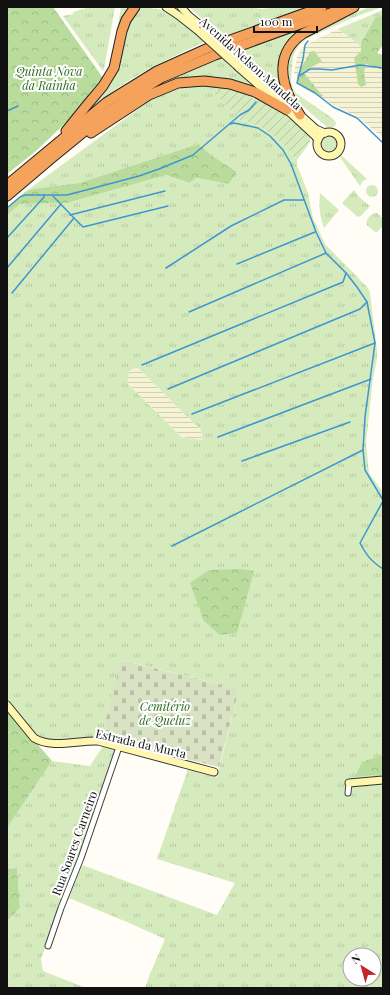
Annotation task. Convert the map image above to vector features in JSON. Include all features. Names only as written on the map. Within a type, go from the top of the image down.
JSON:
[{"type":"highway","points":[[51,154],[103,86],[114,68],[122,31],[126,20],[135,7]]},
{"type":"highway","points":[[7,196],[107,102],[157,71],[208,48],[322,7]]},
{"type":"highway","points":[[7,185],[112,110],[161,78],[215,55],[347,7]]},
{"type":"highway","points":[[300,115],[289,97],[284,84],[283,71],[286,53],[297,38],[304,33],[354,7]]},
{"type":"highway","points":[[51,154],[149,95],[178,83],[204,81],[230,84],[255,92],[287,110]]},
{"type":"main road","name":"Avenida Nelson Mandela","points":[[166,7],[201,29]]},
{"type":"main road","name":"Avenida Nelson Mandela","points":[[181,7],[201,29],[318,140]]},
{"type":"main road","name":"Avenida Nelson Mandela","points":[[241,66],[316,128],[325,133]]},
{"type":"main road","points":[[325,133],[331,133],[337,136],[340,140],[340,148],[334,155],[326,156],[319,152],[317,146],[318,140],[325,133]]},
{"type":"main road","name":"Estrada da Murta","points":[[7,705],[34,738],[48,744],[98,741],[214,772]]},
{"type":"main road","points":[[349,783],[383,780]]},
{"type":"street","name":"Rua Soares Carneiro","points":[[48,946],[81,858],[119,747]]},
{"type":"street","points":[[348,793],[349,783]]},
{"type":"shaded area","points":[[338,29],[361,46],[365,85],[364,72],[366,64],[383,70],[383,138],[358,117],[321,97],[323,96],[303,72],[309,52],[297,75],[294,73],[297,57],[302,48]]},
{"type":"shaded area","points":[[137,367],[201,430],[202,440],[181,437],[128,384],[129,371]]},
{"type":"green space","name":"Quinta Nova da Rainha","points":[[7,7],[53,7],[103,78],[81,108],[36,151],[7,174]]},
{"type":"green space","points":[[90,7],[115,7],[103,71],[63,16],[73,14],[73,12]]},
{"type":"green space","points":[[121,7],[133,7],[110,71]]},
{"type":"green space","points":[[137,7],[157,9],[168,12],[182,22],[204,42],[130,80],[110,93],[80,117],[103,88],[123,35]]},
{"type":"green space","points":[[189,7],[244,7],[262,9],[279,7],[307,7],[222,37]]},
{"type":"green space","points":[[370,7],[382,7],[352,18],[306,39],[300,44],[293,56],[291,81],[293,89],[296,93],[335,121],[336,124],[334,126],[331,128],[327,127],[306,109],[294,96],[292,96],[286,74],[288,57],[294,46],[307,35]]},
{"type":"green space","points":[[383,10],[383,15],[375,18],[361,43],[361,46],[338,29]]},
{"type":"green space","points":[[383,15],[383,45],[377,53],[383,55],[383,70],[366,64],[364,72],[366,85],[361,87],[358,84],[354,58],[361,51],[361,43],[375,18]]},
{"type":"green space","points":[[310,26],[285,50],[284,96],[238,51]]},
{"type":"green space","points":[[314,51],[322,61],[303,72],[323,96],[321,97],[297,82],[297,75],[310,52]]},
{"type":"green space","points":[[220,57],[233,69],[234,68],[265,93],[228,81],[158,87],[158,85]]},
{"type":"green space","points":[[194,85],[206,85],[240,120],[261,127],[276,138],[297,160],[297,165],[308,193],[313,218],[325,244],[368,288],[370,293],[377,359],[373,378],[366,443],[369,473],[383,492],[383,988],[145,988],[165,939],[69,898],[82,865],[217,915],[235,883],[157,859],[188,769],[217,777],[239,689],[122,660],[101,739],[56,741],[43,739],[29,730],[7,709],[7,215],[20,204],[67,203],[166,175],[188,183],[195,178],[229,184],[237,172],[211,155],[198,144],[79,183],[32,189],[25,192],[152,99],[170,91]],"holes":[[[137,367],[201,430],[202,440],[181,437],[128,384],[129,371]]]},
{"type":"green space","points":[[206,85],[217,86],[247,95],[279,110],[310,136],[310,142],[297,160],[276,138],[261,127],[240,120]]},
{"type":"green space","points":[[329,136],[335,139],[338,145],[335,151],[329,154],[323,151],[320,145],[323,139]]},
{"type":"green space","points":[[198,144],[211,155],[237,172],[229,184],[196,178],[189,183],[166,175],[67,203],[20,204],[7,215],[7,207],[25,192],[32,189],[79,183]]},
{"type":"green space","points":[[341,155],[367,179],[363,181],[360,186],[340,157]]},
{"type":"green space","points":[[372,185],[376,187],[378,191],[376,195],[372,197],[368,195],[366,191],[368,187]]},
{"type":"green space","points":[[354,190],[359,197],[370,206],[361,216],[358,217],[342,203]]},
{"type":"green space","points":[[320,193],[339,210],[324,228],[321,219]]},
{"type":"green space","points":[[374,213],[377,213],[383,219],[383,226],[376,233],[367,225],[368,218]]},
{"type":"green space","points":[[241,569],[254,571],[237,633],[220,635],[204,621],[190,583],[209,570]]},
{"type":"green space","name":"Cemitério de Queluz","points":[[121,660],[239,689],[219,767],[101,739]]},
{"type":"green space","points":[[7,709],[52,761],[7,828]]},
{"type":"green space","points":[[103,746],[119,747],[41,959],[43,971],[86,988],[7,988],[7,921],[20,908],[17,868],[7,869],[7,828],[52,761],[90,766]]},
{"type":"green space","points":[[383,755],[383,774],[355,777],[362,762]]},
{"type":"green space","points":[[17,868],[20,908],[7,921],[7,869]]},
{"type":"waterway","points":[[308,41],[305,45],[297,83],[315,93],[333,107],[357,118],[383,143]]},
{"type":"waterway","points":[[299,76],[310,69],[332,70],[360,65],[383,68]]},
{"type":"waterway","points":[[7,208],[20,197],[25,195],[67,195],[139,176],[193,155],[240,115],[249,110],[256,102]]},
{"type":"waterway","points":[[7,111],[18,106]]},
{"type":"waterway","points":[[230,124],[234,123],[258,128],[270,136],[283,150],[291,164],[316,232],[326,253],[346,273],[367,302],[375,343],[365,417],[363,450],[365,470],[383,500]]},
{"type":"waterway","points":[[70,215],[165,191]]},
{"type":"waterway","points":[[7,238],[44,197],[44,195]]},
{"type":"waterway","points":[[12,293],[74,218],[53,196]]},
{"type":"waterway","points":[[166,268],[231,226],[284,200],[304,200]]},
{"type":"waterway","points":[[7,268],[61,204]]},
{"type":"waterway","points":[[74,218],[83,227],[168,206]]},
{"type":"waterway","points":[[237,264],[315,232]]},
{"type":"waterway","points":[[189,312],[326,253]]},
{"type":"waterway","points":[[142,365],[343,282],[346,273]]},
{"type":"waterway","points":[[168,389],[360,309],[367,302]]},
{"type":"waterway","points":[[192,414],[375,343]]},
{"type":"waterway","points":[[218,437],[371,379]]},
{"type":"waterway","points":[[242,461],[350,422]]},
{"type":"waterway","points":[[172,546],[363,450]]},
{"type":"waterway","points":[[383,501],[360,543],[370,558],[383,569]]}]
